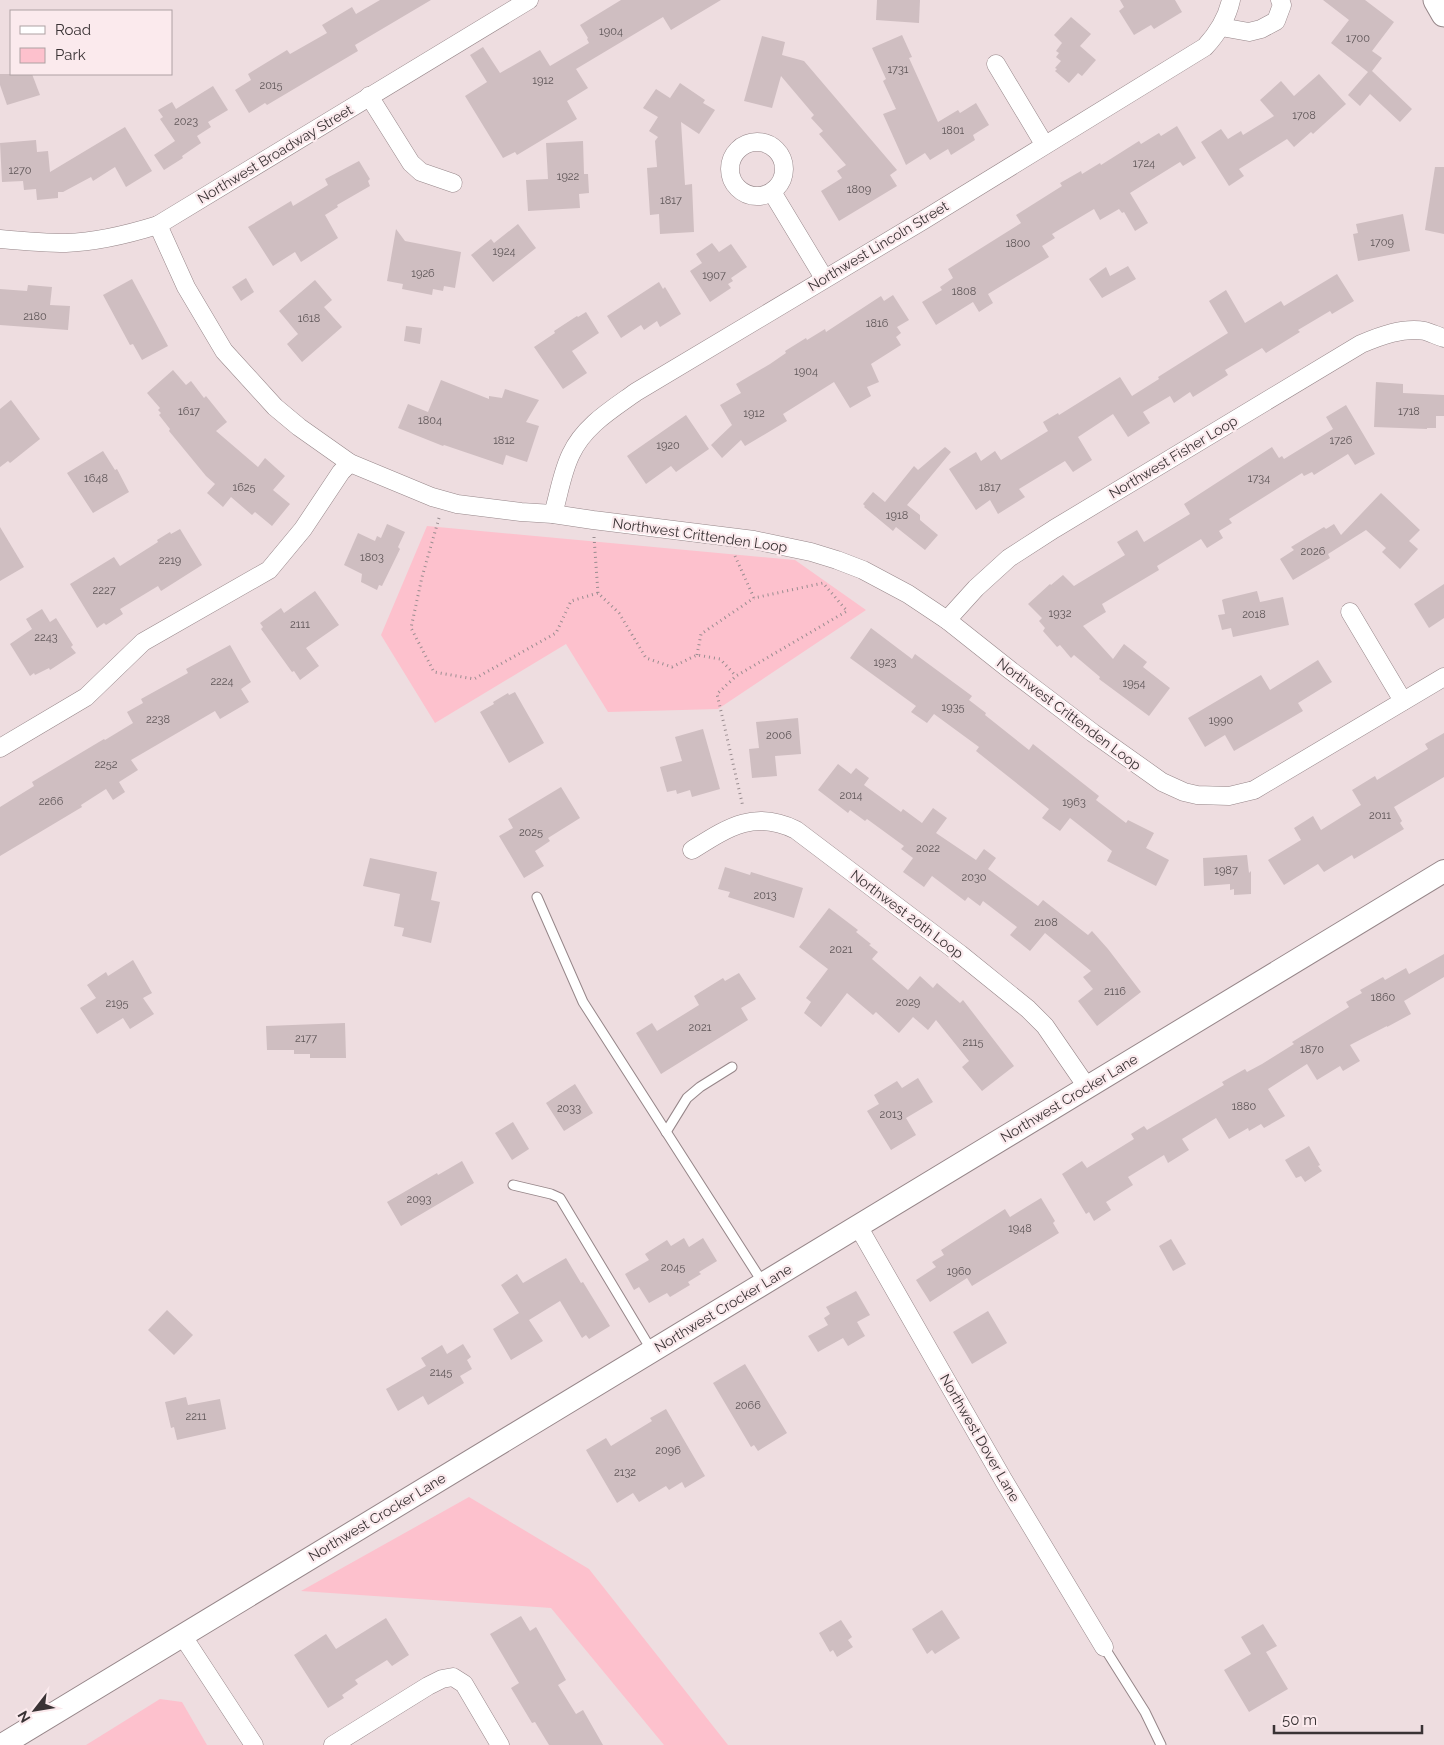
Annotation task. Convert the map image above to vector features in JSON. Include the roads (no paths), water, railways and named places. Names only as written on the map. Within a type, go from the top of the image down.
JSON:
[{"type":"main road","points":[[1436,0],[1444,14]]},
{"type":"street","name":"Northwest Broadway Street","points":[[0,239],[68,243],[95,240],[158,225],[529,0]]},
{"type":"street","points":[[1221,27],[1249,32],[1261,29],[1276,21],[1282,5],[1280,0]]},
{"type":"street","name":"Northwest Lincoln Street","points":[[553,514],[571,453],[582,436],[597,420],[636,392],[922,221],[1044,144],[1205,47],[1221,27],[1231,1]]},
{"type":"street","points":[[996,64],[1044,144]]},
{"type":"street","points":[[369,96],[411,163],[421,172],[453,183]]},
{"type":"street","points":[[772,192],[824,278]]},
{"type":"street","name":"Northwest Crittenden Loop","points":[[158,225],[186,288],[224,351],[275,406],[299,427],[350,463],[407,488],[457,504],[553,514],[782,545],[837,560],[863,570],[908,594],[947,620],[1010,670],[1150,774],[1184,792],[1197,796],[1229,796],[1254,790],[1444,677]]},
{"type":"street","name":"Northwest Fisher Loop","points":[[947,620],[976,588],[1009,558],[1054,528],[1361,344],[1381,336],[1406,331],[1420,331],[1444,338]]},
{"type":"street","points":[[0,748],[86,697],[142,642],[269,570],[302,529],[341,472],[350,463]]},
{"type":"street","points":[[1350,612],[1404,701]]},
{"type":"street","name":"Northwest 20th Loop","points":[[692,850],[724,830],[747,823],[770,820],[783,823],[796,830],[960,954],[1028,1009],[1045,1026],[1087,1087]]},
{"type":"street","name":"Northwest Crocker Lane","points":[[2,1745],[1444,870]]},
{"type":"street","name":"Northwest Dover Lane","points":[[858,1226],[1004,1481],[1104,1648]]},
{"type":"street","points":[[182,1635],[254,1745]]},
{"type":"street","points":[[333,1745],[442,1678],[453,1677],[464,1684],[500,1745]]},
{"type":"lane","points":[[537,897],[583,1002],[763,1284]]},
{"type":"lane","points":[[666,1132],[687,1098],[700,1087],[732,1067]]},
{"type":"lane","points":[[513,1185],[560,1198],[652,1351]]},
{"type":"lane","points":[[1104,1648],[1145,1712],[1161,1745]]}]
